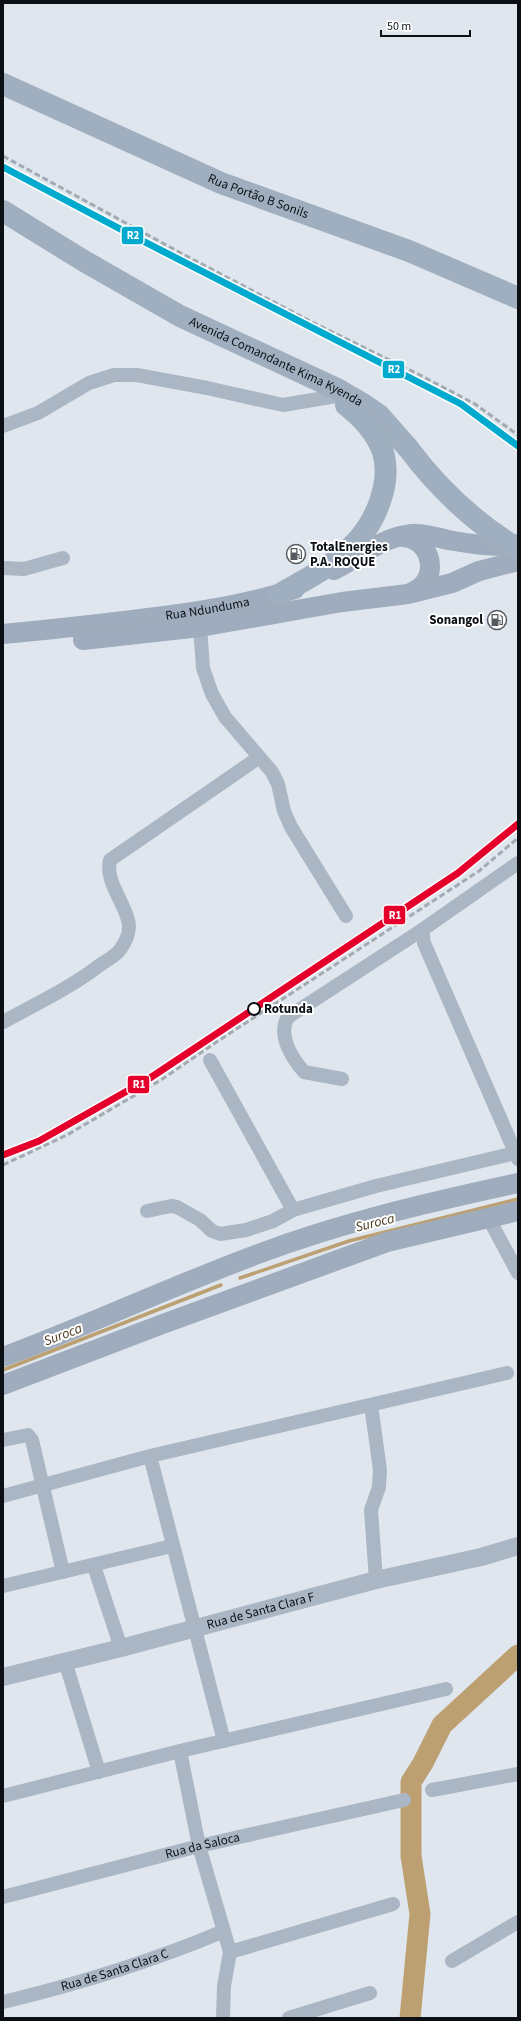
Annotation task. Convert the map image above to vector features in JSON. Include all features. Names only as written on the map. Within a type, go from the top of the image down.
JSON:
[{"type":"main road","name":"Rua Portão B Sonils","points":[[3,84],[221,183],[409,251],[518,298]]},
{"type":"main road","name":"Avenida Comandante Kima Kyenda","points":[[3,211],[84,261],[180,316],[337,389],[378,415],[408,448],[425,470],[459,504],[496,535],[518,549]]},
{"type":"main road","points":[[280,594],[323,569],[356,542],[369,524],[379,506],[385,479],[383,454],[365,421],[312,378]]},
{"type":"main road","name":"Rua Ndunduma","points":[[3,634],[100,625],[212,609],[280,594],[303,586],[384,542],[399,537],[426,534],[449,540],[492,545],[518,544]]},
{"type":"main road","points":[[399,537],[408,537],[425,547],[430,561],[429,575],[424,584],[417,590],[408,594]]},
{"type":"main road","name":"Rua Ndunduma","points":[[3,647],[108,638],[200,627],[342,602],[408,594],[452,583],[479,571],[518,561]]},
{"type":"main road","points":[[3,1357],[221,1269],[313,1235],[381,1215],[518,1183]]},
{"type":"main road","points":[[3,1385],[387,1242],[518,1211]]},
{"type":"main road","points":[[221,1269],[235,1298]]},
{"type":"street","points":[[3,426],[38,413],[89,383],[114,375],[137,375],[207,388],[261,402],[283,405],[336,396]]},
{"type":"street","points":[[3,568],[24,569],[63,558]]},
{"type":"street","points":[[200,627],[203,668],[212,694],[225,717],[258,758],[272,772],[284,811],[291,827],[346,916]]},
{"type":"street","points":[[3,1022],[74,984],[119,951],[126,940],[129,924],[112,882],[108,867],[110,860],[258,758]]},
{"type":"street","points":[[342,1078],[304,1072],[289,1049],[284,1037],[284,1024],[288,1017],[422,930],[518,863]]},
{"type":"street","points":[[147,1211],[171,1206],[177,1207],[200,1220],[212,1231],[220,1234],[253,1228],[273,1221],[293,1210],[376,1186],[517,1156],[424,943],[422,930]]},
{"type":"street","points":[[210,1060],[293,1210]]},
{"type":"street","points":[[489,1219],[518,1274]]},
{"type":"street","points":[[3,1496],[150,1456],[507,1373]]},
{"type":"street","points":[[372,1405],[380,1470],[379,1487],[372,1510],[376,1580]]},
{"type":"street","points":[[3,1440],[28,1435],[32,1440],[63,1572]]},
{"type":"street","points":[[150,1456],[172,1546],[224,1741]]},
{"type":"street","points":[[3,1586],[94,1566],[172,1546]]},
{"type":"street","name":"Rua de Santa Clara F","points":[[3,1677],[121,1648],[194,1627],[376,1580],[481,1557],[518,1546]]},
{"type":"street","points":[[94,1566],[121,1648]]},
{"type":"street","points":[[65,1661],[99,1772]]},
{"type":"street","points":[[3,1796],[180,1751],[446,1689]]},
{"type":"street","points":[[180,1751],[199,1846],[230,1952],[224,1986],[223,2018]]},
{"type":"street","points":[[432,1790],[518,1774]]},
{"type":"street","name":"Rua da Saloca","points":[[3,1896],[199,1846],[404,1800]]},
{"type":"street","points":[[230,1952],[393,1904]]},
{"type":"street","points":[[452,1961],[518,1922]]},
{"type":"street","name":"Rua de Santa Clara C","points":[[3,2002],[40,1993],[120,1969],[192,1944],[224,1931]]},
{"type":"street","points":[[289,2018],[370,1994]]},
{"type":"waterway","name":"Suroca","points":[[240,1278],[349,1241],[518,1199]]},
{"type":"waterway","name":"Suroca","points":[[3,1370],[221,1285]]},
{"type":"waterway","points":[[410,2018],[420,1914],[411,1856],[411,1782],[423,1763],[442,1725],[518,1655]]},
{"type":"railway","points":[[3,156],[179,252],[312,322],[475,404],[518,435]]},
{"type":"railway","points":[[3,1165],[67,1135],[161,1080],[218,1041],[479,871],[518,838]]},
{"type":"transit line","name":"R2","points":[[3,167],[141,240],[461,404],[518,446]]},
{"type":"transit line","name":"R1","points":[[3,1155],[39,1141],[150,1078],[458,873],[518,824]]},
{"type":"place","name":"TotalEnergies P.A. ROQUE","points":[[296,554]]},
{"type":"place","name":"Sonangol","points":[[497,620]]},
{"type":"place","name":"Rotunda","points":[[254,1009]]}]
